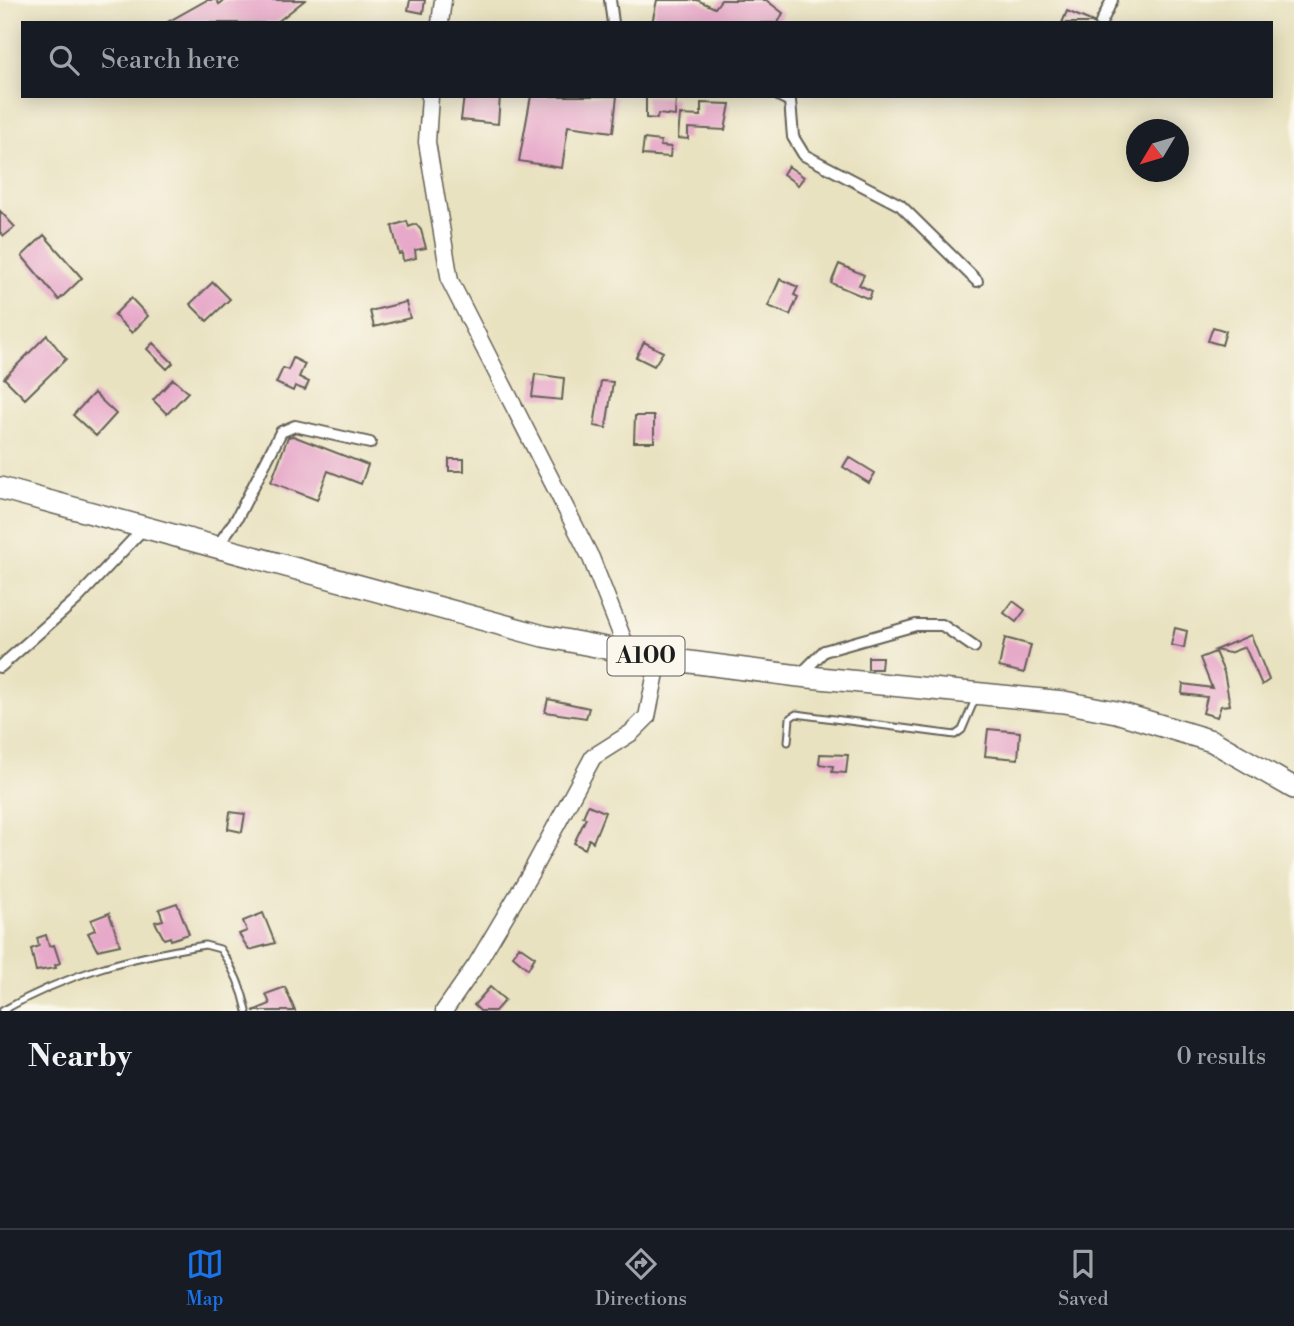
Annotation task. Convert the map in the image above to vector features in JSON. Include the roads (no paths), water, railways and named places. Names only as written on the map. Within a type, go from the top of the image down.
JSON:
[{"type":"highway","name":"A100","points":[[0,488],[543,636],[629,654],[799,676],[1064,702],[1162,725],[1212,741],[1294,788]]},
{"type":"main road","points":[[440,21],[443,0]]},
{"type":"main road","points":[[430,98],[427,142],[450,281],[591,558],[629,654]]},
{"type":"main road","points":[[444,1011],[476,965],[530,874],[593,757],[631,733],[647,717],[659,658]]},
{"type":"street","points":[[610,0],[613,21]]},
{"type":"street","points":[[1102,21],[1112,0]]},
{"type":"street","points":[[784,98],[790,101],[793,137],[804,155],[900,205],[977,281]]},
{"type":"street","points":[[216,548],[237,518],[281,432],[295,426],[370,443]]},
{"type":"street","points":[[0,667],[77,599],[145,527]]},
{"type":"street","points":[[799,676],[824,651],[934,622],[974,647]]},
{"type":"lane","points":[[788,743],[790,718],[796,714],[955,735],[962,730],[977,695]]},
{"type":"lane","points":[[2,1011],[67,977],[91,969],[205,946],[220,949],[231,965],[242,988],[247,1011]]}]
